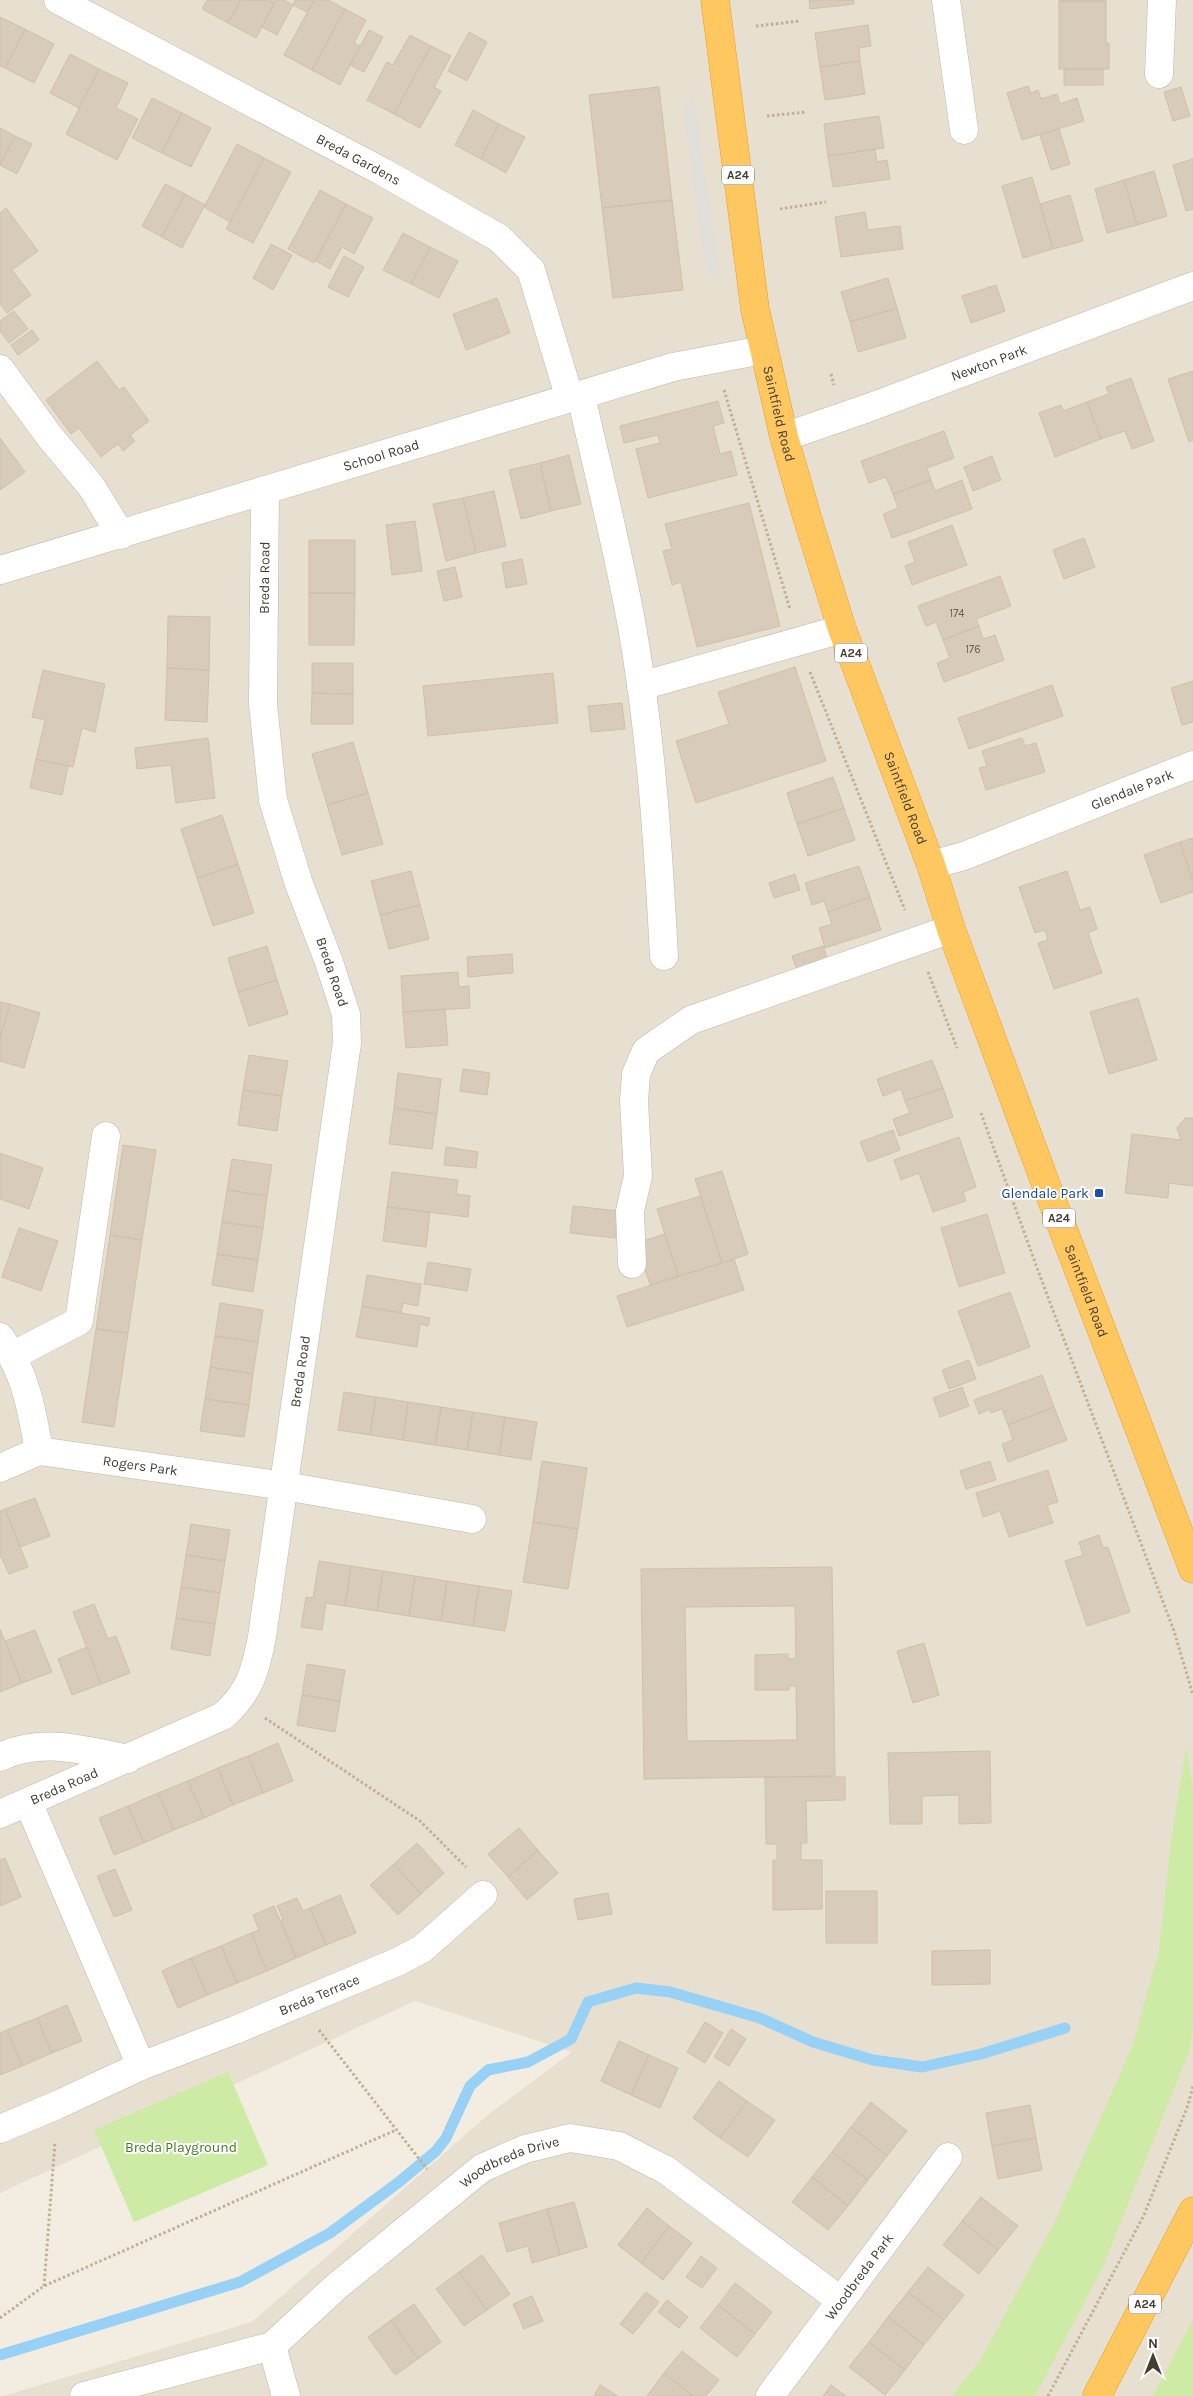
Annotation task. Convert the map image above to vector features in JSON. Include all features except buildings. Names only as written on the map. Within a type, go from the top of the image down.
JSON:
[{"type":"highway","name":"Saintfield Road","points":[[716,0],[752,283],[763,350],[784,437],[842,629],[931,865],[951,929],[1048,1190],[1193,1569]]},
{"type":"highway","name":"A24","points":[[1097,2396],[1192,2215]]},
{"type":"street","name":"Breda Gardens","points":[[58,0],[383,172],[499,238],[531,270],[576,397],[631,621],[651,762],[664,956]]},
{"type":"street","points":[[946,0],[964,130]]},
{"type":"street","points":[[1159,74],[1162,0]]},
{"type":"street","name":"Newton Park","points":[[784,437],[868,408],[1193,286]]},
{"type":"street","name":"School Road","points":[[0,570],[692,362],[763,350]]},
{"type":"street","points":[[0,369],[50,437],[91,486],[121,535]]},
{"type":"street","name":"Breda Road","points":[[0,1814],[128,1760],[223,1716],[240,1701],[256,1669],[285,1486],[347,1043],[346,1014],[330,962],[299,884],[273,800],[263,704],[265,491]]},
{"type":"street","points":[[641,686],[842,629]]},
{"type":"street","name":"Glendale Park","points":[[931,865],[964,856],[1193,765]]},
{"type":"street","points":[[632,1264],[630,1211],[638,1176],[634,1101],[636,1074],[646,1052],[691,1020],[951,929]]},
{"type":"street","points":[[0,1468],[39,1451],[30,1398],[7,1346],[79,1321],[106,1136]]},
{"type":"street","name":"Rogers Park","points":[[39,1451],[285,1486]]},
{"type":"street","points":[[285,1486],[472,1519]]},
{"type":"street","name":"Breda Road","points":[[0,1757],[12,1752],[41,1746],[63,1746],[128,1760]]},
{"type":"street","points":[[28,1802],[141,2066]]},
{"type":"street","name":"Breda Terrace","points":[[0,2129],[57,2106],[141,2066],[235,2030],[398,1962],[422,1949],[484,1895]]},
{"type":"street","name":"Woodbreda Drive","points":[[272,2346],[337,2286],[482,2168],[525,2149],[570,2138],[619,2146],[666,2170],[840,2300]]},
{"type":"street","name":"Woodbreda Park","points":[[770,2396],[948,2158]]},
{"type":"street","points":[[84,2396],[272,2346],[286,2396]]},
{"type":"path","points":[[756,26],[800,21]]},
{"type":"path","points":[[767,116],[806,112]]},
{"type":"path","points":[[780,209],[826,202]]},
{"type":"path","points":[[723,388],[799,641],[960,1056]]},
{"type":"path","points":[[980,1110],[1040,1276],[1174,1631],[1193,1695]]},
{"type":"path","points":[[240,1701],[420,1821],[470,1872],[484,1895]]},
{"type":"path","points":[[298,2003],[433,2175]]},
{"type":"path","points":[[1048,2396],[1144,2215],[1188,2105],[1193,2086]]},
{"type":"path","points":[[44,2286],[57,2106]]},
{"type":"path","points":[[0,2318],[44,2286],[396,2130]]},
{"type":"shaded area","points":[[0,0],[1193,0],[1193,2396],[3,2396],[252,2322],[489,2114],[572,2052],[415,2001],[0,2193]]},
{"type":"shaded area","points":[[694,97],[721,280],[706,270],[683,107]]},
{"type":"green space","points":[[1186,1746],[1193,1789],[1193,2027],[1190,2049],[1102,2269],[1035,2396],[952,2396],[981,2359],[1055,2221],[1133,2044],[1159,1951],[1170,1849]]},
{"type":"green space","name":"Breda Playground","points":[[228,2072],[268,2165],[134,2222],[94,2130]]},
{"type":"green space","points":[[1193,2319],[1193,2396],[1153,2396]]},
{"type":"waterway","points":[[0,2355],[240,2282],[330,2233],[399,2182],[436,2151],[446,2138],[470,2086],[488,2070],[528,2062],[571,2039],[588,2002],[636,1988],[670,1992],[760,2018],[813,2042],[873,2060],[922,2067],[981,2054],[1065,2028]]},
{"type":"place","name":"Glendale Park","points":[[1099,1193]]}]
